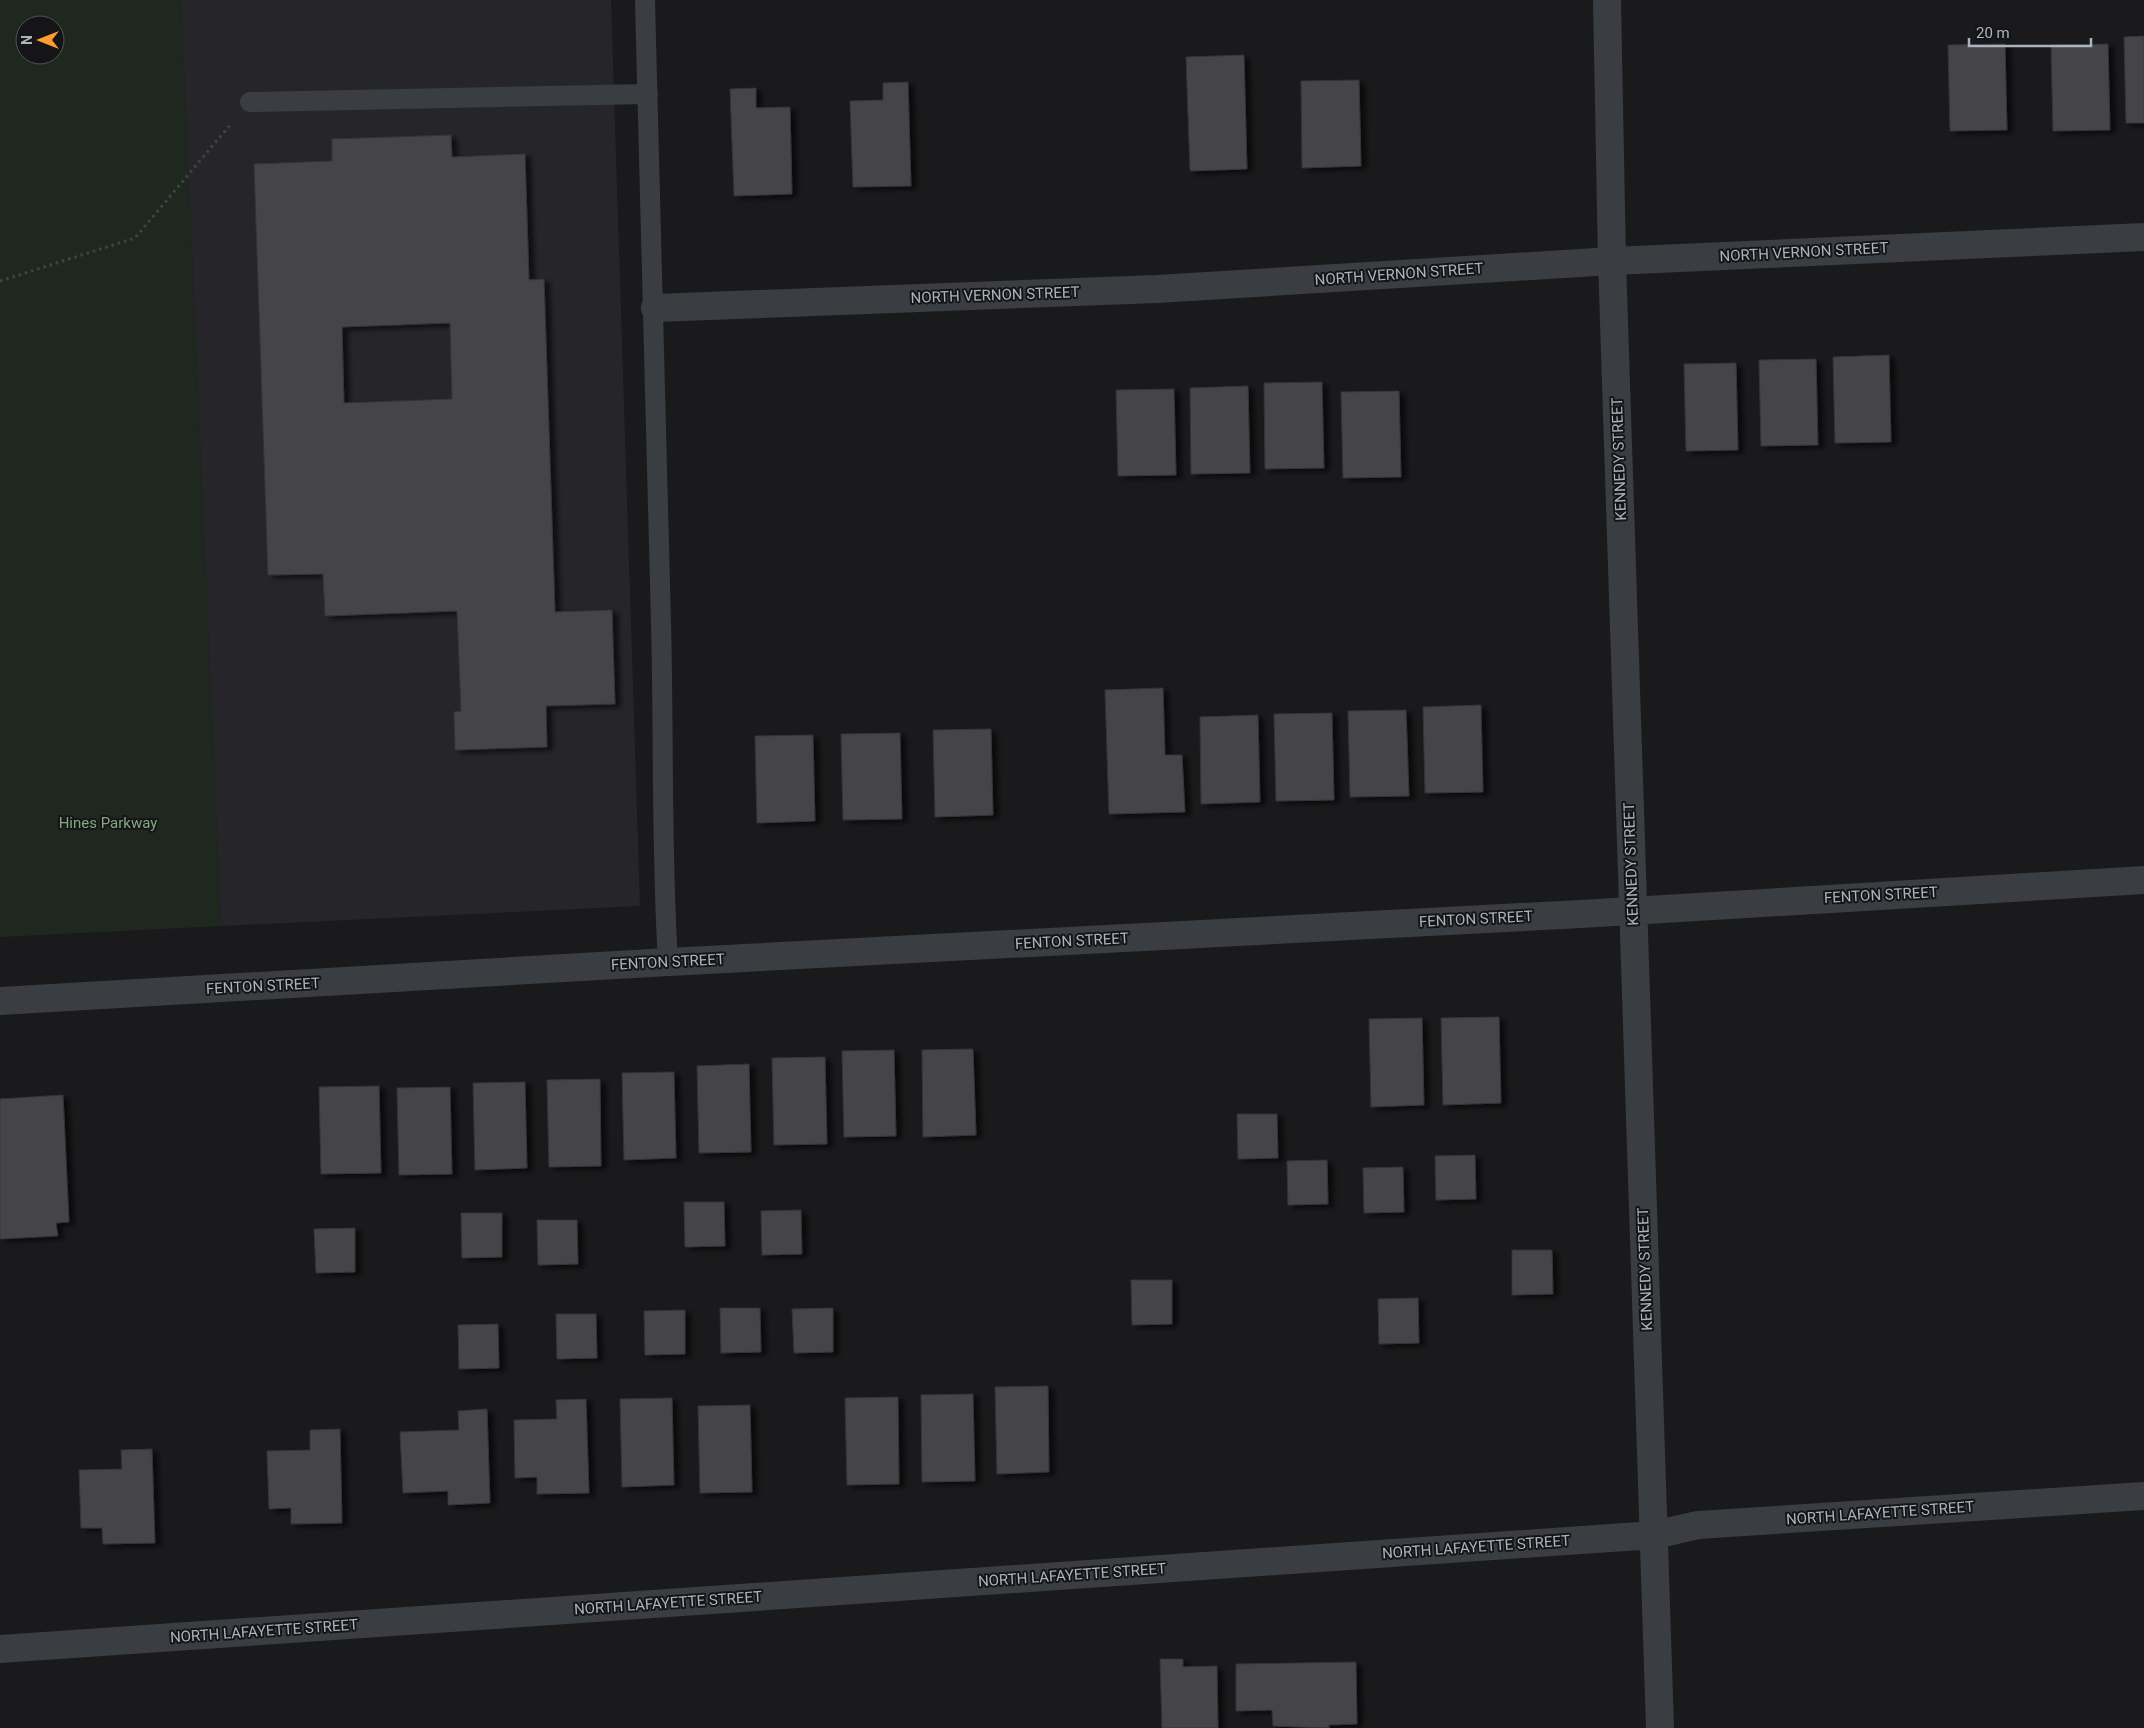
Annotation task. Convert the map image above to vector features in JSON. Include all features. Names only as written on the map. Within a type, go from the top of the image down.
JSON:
[{"type":"street","name":"KENNEDY STREET","points":[[1607,0],[1612,261],[1660,1728]]},
{"type":"street","name":"NORTH VERNON STREET","points":[[654,308],[1157,289],[1612,261],[2144,236]]},
{"type":"street","name":"FENTON STREET","points":[[0,1001],[2144,880]]},
{"type":"street","name":"NORTH LAFAYETTE STREET","points":[[0,1649],[1654,1535],[1698,1525],[2144,1496]]},
{"type":"lane","points":[[646,0],[663,698],[665,912],[668,962]]},
{"type":"lane","points":[[250,102],[648,94]]},
{"type":"path","points":[[0,281],[136,238],[250,102]]},
{"type":"shaded area","points":[[181,0],[611,0],[640,906],[221,926]]},
{"type":"green space","name":"Hines Parkway","points":[[0,0],[181,0],[221,926],[0,937]]},
{"type":"building","points":[[2144,36],[2144,123],[2126,123],[2124,37]]},
{"type":"building","points":[[2005,44],[2007,130],[1950,131],[1948,45]]},
{"type":"building","points":[[2108,44],[2110,130],[2053,131],[2051,45]]},
{"type":"building","points":[[1244,55],[1247,169],[1190,171],[1186,57]]},
{"type":"building","points":[[1359,80],[1361,166],[1302,168],[1301,81]]},
{"type":"building","points":[[908,82],[911,186],[853,187],[850,101],[883,100],[883,83]]},
{"type":"building","points":[[756,88],[756,108],[790,107],[792,194],[734,196],[730,89]]},
{"type":"building","points":[[451,135],[452,157],[525,154],[529,280],[544,279],[555,612],[612,610],[615,704],[546,706],[547,747],[455,750],[454,712],[461,711],[457,611],[325,616],[323,574],[268,575],[254,164],[332,161],[332,139]],"holes":[[[450,323],[452,399],[344,403],[342,327]]]},
{"type":"building","points":[[1889,355],[1891,442],[1835,443],[1833,357]]},
{"type":"building","points":[[1816,359],[1818,445],[1761,446],[1759,360]]},
{"type":"building","points":[[1736,363],[1738,450],[1686,451],[1684,364]]},
{"type":"building","points":[[1322,382],[1324,468],[1265,469],[1264,383]]},
{"type":"building","points":[[1248,386],[1250,473],[1191,474],[1190,388]]},
{"type":"building","points":[[1174,389],[1176,475],[1118,476],[1116,390]]},
{"type":"building","points":[[1399,391],[1401,477],[1343,478],[1341,392]]},
{"type":"building","points":[[1163,688],[1165,755],[1182,755],[1185,812],[1109,814],[1105,690]]},
{"type":"building","points":[[1481,705],[1483,792],[1425,793],[1423,707]]},
{"type":"building","points":[[1406,710],[1409,796],[1350,797],[1348,711]]},
{"type":"building","points":[[1332,713],[1334,800],[1276,801],[1274,714]]},
{"type":"building","points":[[1258,715],[1260,802],[1201,804],[1200,717]]},
{"type":"building","points":[[991,729],[993,815],[935,817],[933,730]]},
{"type":"building","points":[[900,733],[902,819],[843,820],[841,734]]},
{"type":"building","points":[[813,735],[815,821],[757,823],[755,736]]},
{"type":"building","points":[[1499,1017],[1501,1103],[1443,1105],[1441,1018]]},
{"type":"building","points":[[1422,1018],[1424,1105],[1371,1107],[1369,1019]]},
{"type":"building","points":[[973,1049],[976,1135],[923,1137],[922,1050]]},
{"type":"building","points":[[894,1050],[896,1136],[844,1137],[842,1051]]},
{"type":"building","points":[[825,1057],[827,1144],[774,1145],[772,1058]]},
{"type":"building","points":[[749,1064],[751,1152],[699,1153],[697,1066]]},
{"type":"building","points":[[674,1072],[676,1158],[624,1160],[622,1073]]},
{"type":"building","points":[[600,1079],[601,1166],[549,1167],[547,1080]]},
{"type":"building","points":[[525,1082],[527,1168],[475,1170],[473,1083]]},
{"type":"building","points":[[379,1086],[381,1173],[321,1174],[319,1087]]},
{"type":"building","points":[[450,1087],[452,1174],[399,1175],[397,1088]]},
{"type":"building","points":[[63,1095],[69,1222],[56,1223],[58,1236],[0,1239],[0,1099]]},
{"type":"building","points":[[1237,1114],[1277,1114],[1278,1158],[1238,1159]]},
{"type":"building","points":[[1475,1155],[1476,1199],[1436,1200],[1435,1156]]},
{"type":"building","points":[[1327,1160],[1328,1204],[1288,1205],[1287,1161]]},
{"type":"building","points":[[1403,1167],[1404,1212],[1364,1213],[1363,1168]]},
{"type":"building","points":[[684,1202],[724,1202],[725,1246],[685,1247]]},
{"type":"building","points":[[801,1210],[802,1254],[762,1255],[761,1211]]},
{"type":"building","points":[[461,1213],[502,1213],[502,1257],[462,1258]]},
{"type":"building","points":[[537,1220],[577,1220],[578,1264],[538,1265]]},
{"type":"building","points":[[355,1228],[355,1272],[316,1273],[314,1229]]},
{"type":"building","points":[[1512,1250],[1552,1250],[1553,1294],[1512,1295]]},
{"type":"building","points":[[1131,1280],[1172,1280],[1172,1324],[1132,1325]]},
{"type":"building","points":[[1418,1298],[1419,1343],[1379,1344],[1378,1299]]},
{"type":"building","points":[[720,1308],[760,1308],[761,1352],[721,1353]]},
{"type":"building","points":[[833,1308],[833,1352],[794,1353],[792,1309]]},
{"type":"building","points":[[685,1310],[685,1354],[645,1355],[644,1311]]},
{"type":"building","points":[[556,1314],[596,1314],[597,1358],[557,1359]]},
{"type":"building","points":[[498,1324],[499,1368],[459,1369],[458,1325]]},
{"type":"building","points":[[1048,1386],[1049,1472],[997,1474],[995,1387]]},
{"type":"building","points":[[973,1394],[975,1481],[922,1482],[921,1395]]},
{"type":"building","points":[[898,1397],[899,1484],[847,1485],[845,1398]]},
{"type":"building","points":[[672,1398],[674,1485],[622,1487],[620,1399]]},
{"type":"building","points":[[586,1399],[589,1493],[537,1494],[537,1477],[515,1478],[514,1420],[557,1419],[556,1400]]},
{"type":"building","points":[[750,1405],[752,1492],[700,1493],[698,1406]]},
{"type":"building","points":[[487,1409],[490,1503],[448,1505],[448,1491],[403,1493],[400,1432],[459,1430],[458,1411]]},
{"type":"building","points":[[340,1429],[342,1523],[291,1524],[291,1508],[269,1509],[267,1451],[310,1450],[310,1430]]},
{"type":"building","points":[[152,1449],[155,1543],[103,1544],[102,1528],[81,1528],[79,1470],[122,1469],[121,1450]]},
{"type":"building","points":[[1160,1659],[1183,1659],[1183,1667],[1217,1666],[1218,1728],[1162,1728]]},
{"type":"building","points":[[1356,1662],[1357,1724],[1329,1725],[1329,1728],[1273,1726],[1272,1710],[1236,1711],[1236,1664]]}]
